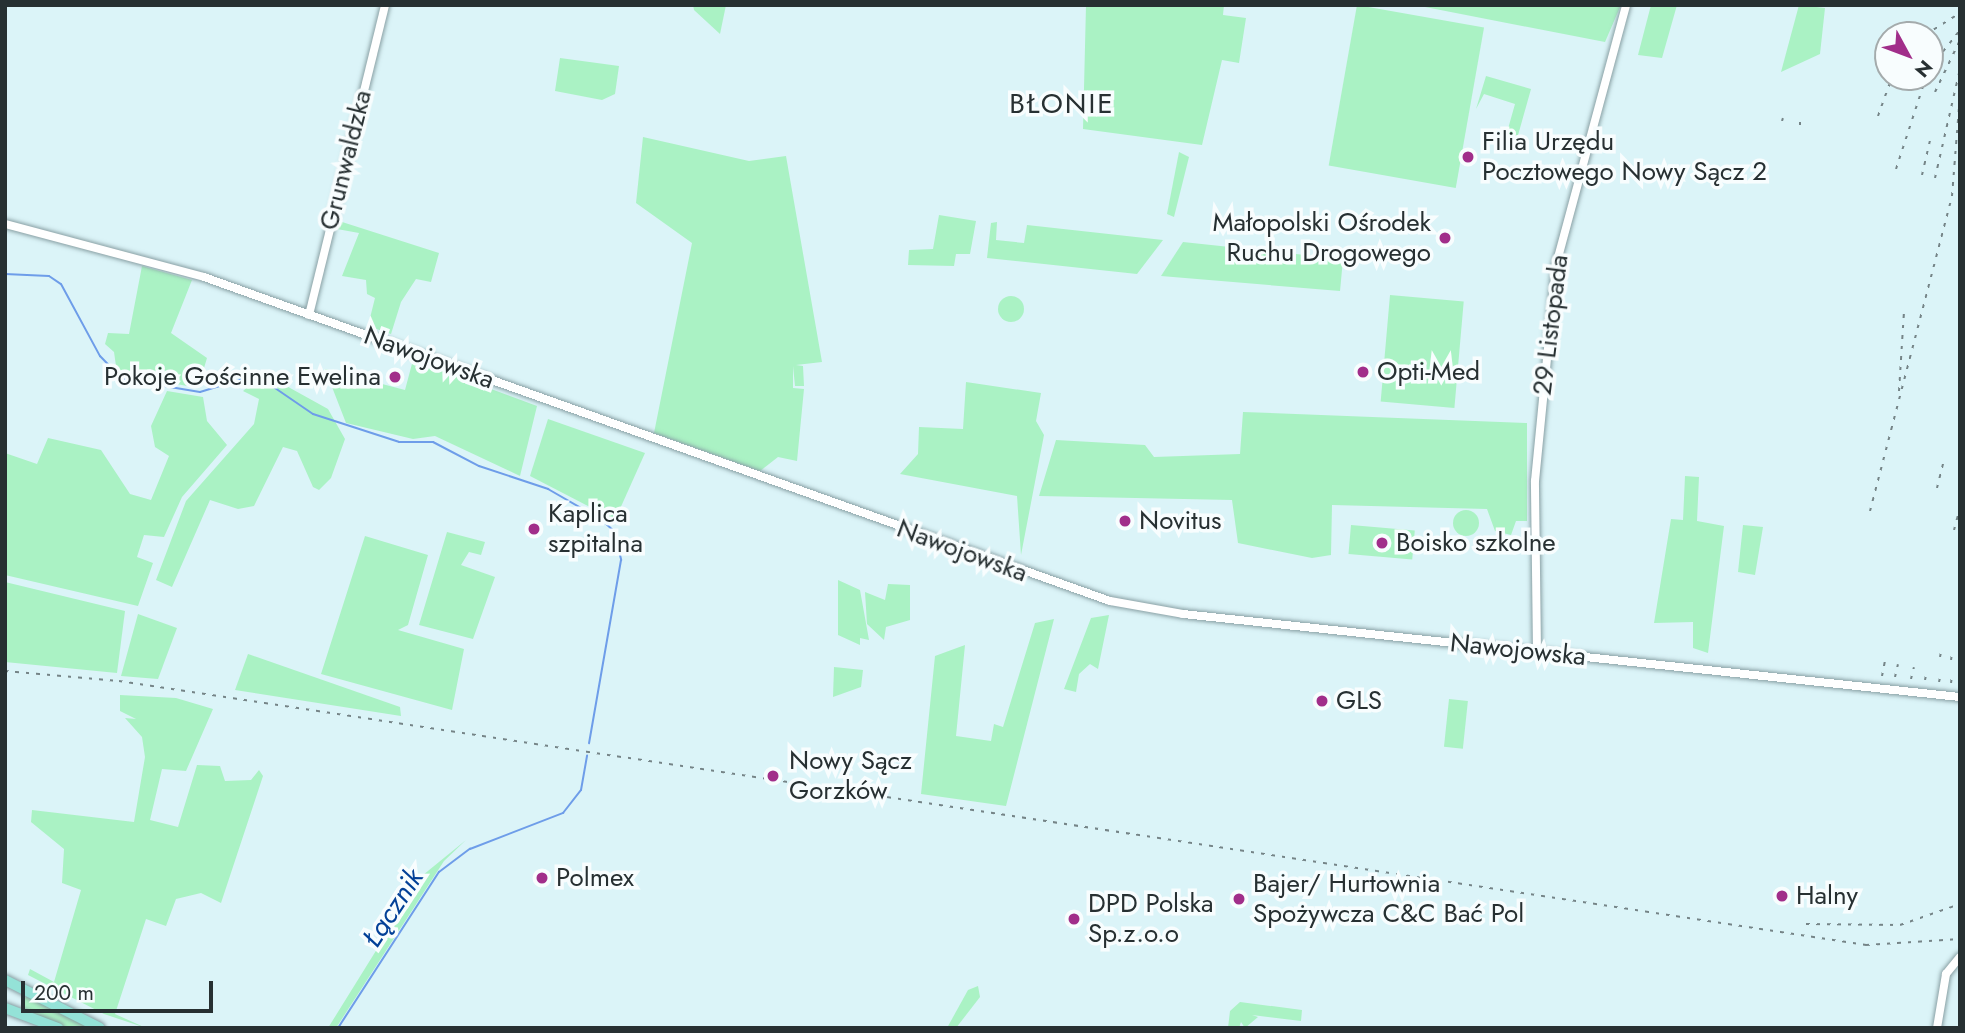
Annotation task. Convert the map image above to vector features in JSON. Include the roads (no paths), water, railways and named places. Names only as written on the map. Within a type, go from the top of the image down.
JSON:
[{"type":"main road","points":[[5,980],[100,1028]]},
{"type":"main road","points":[[22,988],[9,1009],[58,1028]]},
{"type":"street","name":"Grunwaldzka","points":[[309,315],[385,5]]},
{"type":"street","name":"29 Listopada","points":[[1537,652],[1535,487],[1556,265],[1626,5]]},
{"type":"street","name":"Nawojowska","points":[[5,224],[150,261],[309,315],[1080,593],[1159,611],[1960,697]]},
{"type":"street","points":[[1937,1028],[1944,980],[1960,957]]},
{"type":"waterway","points":[[5,274],[49,276],[61,284],[100,356],[122,379],[200,392],[256,375],[313,414],[399,442],[433,442],[479,466],[548,489],[602,520],[614,531],[621,560],[589,743]]},
{"type":"waterway","name":"Łącznik","points":[[338,1028],[439,872],[470,849],[563,813],[581,790],[587,756]]},
{"type":"railway","points":[[1944,23],[1960,13]]},
{"type":"railway","points":[[1944,50],[1960,30]]},
{"type":"railway","points":[[1935,92],[1960,40]]},
{"type":"railway","points":[[1935,178],[1960,69]]},
{"type":"railway","points":[[1878,116],[1887,91]]},
{"type":"railway","points":[[1896,169],[1921,91]]},
{"type":"railway","points":[[1870,511],[1952,196],[1960,94]]},
{"type":"railway","points":[[1922,175],[1930,141]]},
{"type":"railway","points":[[1899,391],[1904,311]]},
{"type":"railway","points":[[1937,488],[1944,460]]},
{"type":"railway","points":[[1954,530],[1958,515]]},
{"type":"railway","points":[[1940,657],[1941,652]]},
{"type":"railway","points":[[1951,660],[1952,654]]},
{"type":"railway","points":[[1882,676],[1885,661]]},
{"type":"railway","points":[[1895,677],[1898,664]]},
{"type":"railway","points":[[1911,679],[1914,667]]},
{"type":"railway","points":[[1925,680],[1927,670]]},
{"type":"railway","points":[[5,671],[119,681],[1866,945],[1960,939]]},
{"type":"railway","points":[[1939,682],[1941,673]]},
{"type":"railway","points":[[1951,683],[1952,676]]},
{"type":"railway","points":[[1806,924],[1900,925],[1960,904]]},
{"type":"place","name":"Filia Urzędu Pocztowego Nowy Sącz 2","points":[[1468,157]]},
{"type":"place","name":"Małopolski Ośrodek Ruchu Drogowego","points":[[1445,238]]},
{"type":"place","name":"Opti-Med","points":[[1363,372]]},
{"type":"place","name":"Pokoje Gościnne Ewelina","points":[[395,377]]},
{"type":"place","name":"Novitus","points":[[1125,521]]},
{"type":"place","name":"Kaplica szpitalna","points":[[534,529]]},
{"type":"place","name":"Boisko szkolne","points":[[1382,543]]},
{"type":"place","name":"GLS","points":[[1322,701]]},
{"type":"place","name":"Nowy Sącz Gorzków","points":[[773,776]]},
{"type":"place","name":"Polmex","points":[[542,878]]},
{"type":"place","name":"Halny","points":[[1782,896]]},
{"type":"place","name":"Bajer/ Hurtownia Spożywcza C&C Bać Pol","points":[[1239,899]]},
{"type":"place","name":"DPD Polska Sp.z.o.o","points":[[1074,919]]},
{"type":"district","name":"BŁONIE","points":[[1062,104]]}]
